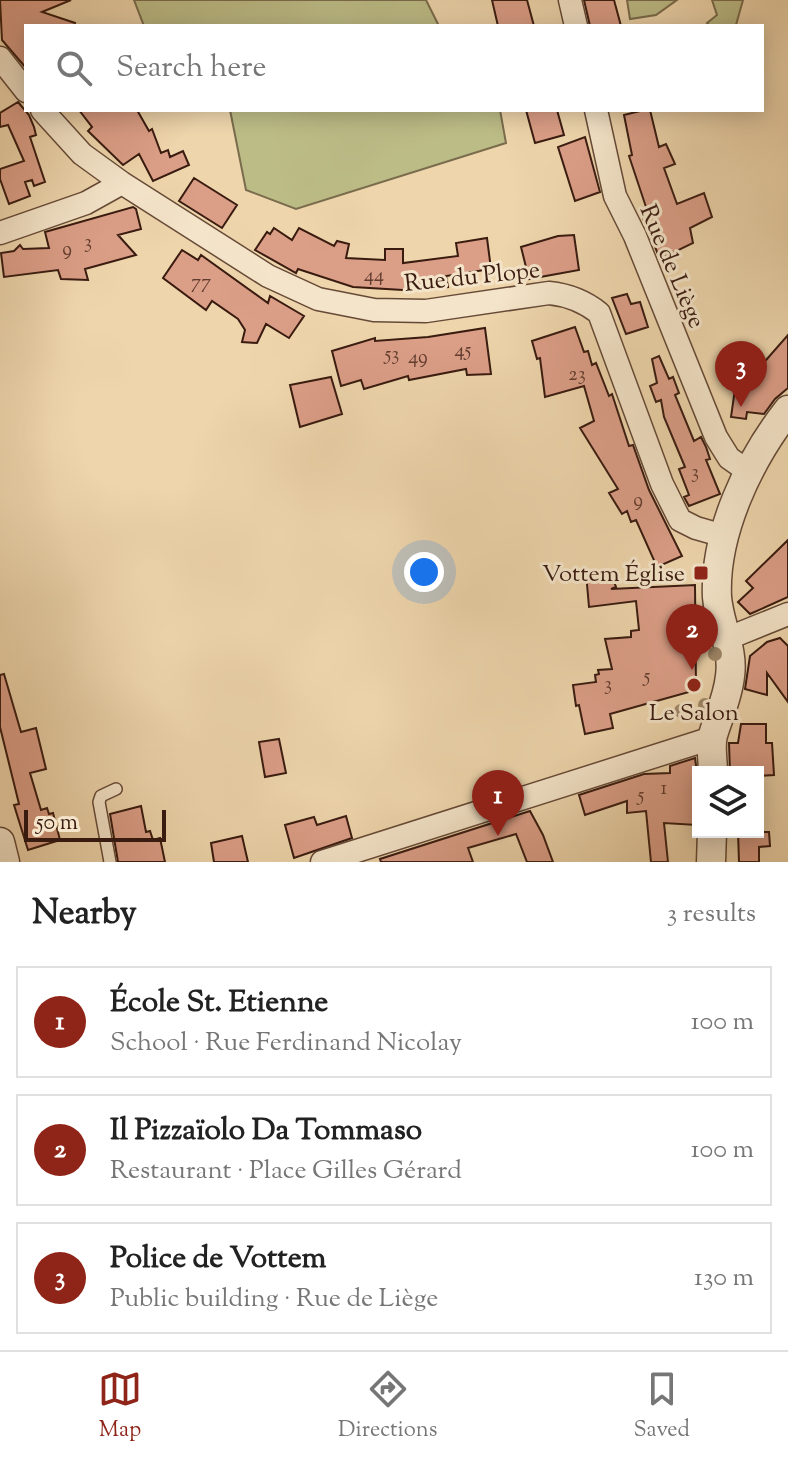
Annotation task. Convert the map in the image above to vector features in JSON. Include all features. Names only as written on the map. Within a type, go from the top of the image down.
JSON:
[{"type":"street","points":[[570,0],[576,24]]},
{"type":"street","points":[[0,58],[24,88]]},
{"type":"street","name":"Rue du Plope","points":[[44,112],[82,154],[122,183],[268,276],[318,299],[374,310],[426,311],[549,293],[564,294],[589,305],[599,313],[662,484],[680,520],[724,536]]},
{"type":"street","name":"Rue de Liège","points":[[596,112],[615,196],[635,236],[716,437],[729,458],[749,472]]},
{"type":"street","points":[[0,233],[86,203],[122,183]]},
{"type":"street","points":[[713,766],[712,738],[722,715],[731,676],[731,657],[717,597],[724,536],[749,472],[766,439],[788,410]]},
{"type":"street","points":[[726,636],[736,635],[788,614]]},
{"type":"street","points":[[322,862],[712,738]]},
{"type":"street","points":[[711,862],[712,838]]},
{"type":"street","points":[[0,842],[5,862]]},
{"type":"lane","points":[[110,862],[99,802],[101,796],[116,789]]},
{"type":"green space","points":[[134,0],[426,0],[438,24],[143,24]]},
{"type":"green space","points":[[627,0],[677,0],[656,15],[630,19]]},
{"type":"green space","points":[[712,0],[743,0],[736,24],[707,23],[717,15]]},
{"type":"green space","points":[[230,112],[500,112],[506,143],[296,209],[246,190]]},
{"type":"building","points":[[0,0],[71,0],[42,12],[75,24],[24,24],[24,66],[2,40]]},
{"type":"building","points":[[492,0],[527,0],[533,24],[498,24]]},
{"type":"building","points":[[584,0],[614,0],[620,24],[590,24]]},
{"type":"building","points":[[18,102],[29,115],[36,135],[30,137],[45,182],[34,186],[32,180],[25,182],[30,196],[9,204],[0,179],[0,169],[24,161],[8,125],[0,127],[0,113]]},
{"type":"building","points":[[81,112],[138,112],[149,131],[152,129],[161,153],[168,150],[170,157],[183,151],[189,165],[153,181],[139,154],[123,165],[88,131],[92,127]]},
{"type":"building","points":[[527,112],[558,112],[564,135],[535,143]]},
{"type":"building","points":[[650,112],[659,147],[666,144],[675,164],[664,168],[677,204],[704,193],[712,217],[690,228],[693,243],[660,259],[643,218],[649,216],[629,156],[632,155],[624,115]]},
{"type":"building","points":[[585,137],[600,192],[575,201],[558,147]]},
{"type":"building","points":[[194,178],[237,205],[222,228],[179,201]]},
{"type":"building","points":[[133,207],[141,229],[118,235],[136,255],[85,269],[88,280],[61,279],[58,270],[4,277],[1,253],[14,251],[20,245],[23,249],[49,248],[45,232]]},
{"type":"building","points":[[274,228],[292,240],[299,228],[334,246],[337,241],[349,244],[346,258],[385,260],[385,249],[403,249],[403,263],[458,256],[456,243],[487,238],[491,269],[446,276],[448,287],[403,290],[353,287],[298,269],[296,273],[255,250],[267,232],[270,234]]},
{"type":"building","points":[[574,235],[579,270],[529,279],[521,247],[558,236]]},
{"type":"building","points":[[182,250],[198,260],[201,255],[268,303],[270,296],[304,316],[289,338],[266,324],[257,343],[242,342],[245,330],[238,319],[212,301],[206,310],[163,278]]},
{"type":"building","points":[[627,294],[631,304],[640,302],[648,327],[626,334],[612,298]]},
{"type":"building","points":[[575,327],[584,352],[588,351],[592,365],[596,363],[609,396],[612,394],[629,446],[633,445],[649,490],[682,556],[657,567],[636,520],[631,522],[627,511],[622,514],[609,493],[618,489],[580,428],[594,421],[584,386],[545,397],[540,358],[537,359],[532,341]]},
{"type":"building","points":[[485,328],[491,374],[467,375],[466,369],[409,380],[408,376],[364,389],[361,380],[341,386],[332,351],[375,338],[375,341],[428,337]]},
{"type":"building","points":[[788,335],[788,388],[764,414],[747,412],[746,419],[731,417],[739,361],[752,376]]},
{"type":"building","points":[[659,356],[669,379],[673,377],[679,393],[675,395],[694,441],[701,437],[706,447],[710,459],[706,460],[720,494],[689,506],[684,497],[689,495],[679,469],[685,467],[664,417],[661,400],[656,402],[650,386],[657,383],[652,359]]},
{"type":"building","points":[[331,377],[342,414],[300,427],[290,385]]},
{"type":"building","points":[[788,540],[788,597],[750,614],[738,602],[753,588],[746,581]]},
{"type":"building","points":[[610,571],[616,587],[611,589],[695,585],[696,690],[610,714],[613,728],[585,734],[573,685],[596,682],[598,670],[612,669],[605,639],[631,637],[631,631],[639,630],[636,601],[589,607],[586,573]]},
{"type":"building","points":[[780,638],[788,646],[788,702],[767,673],[767,695],[745,689],[750,656],[767,642]]},
{"type":"building","points":[[4,674],[21,732],[36,728],[46,769],[30,773],[41,810],[47,808],[49,814],[53,813],[60,840],[28,850],[14,805],[19,804],[0,727],[0,675]]},
{"type":"building","points":[[741,724],[766,724],[766,743],[772,743],[774,775],[764,776],[764,766],[730,766],[729,743],[738,743]]},
{"type":"building","points":[[279,739],[286,773],[265,777],[259,742]]},
{"type":"building","points":[[695,758],[696,766],[692,766],[692,825],[664,823],[668,862],[651,862],[646,811],[627,813],[627,801],[585,815],[579,795],[644,774],[670,773],[670,766]]},
{"type":"building","points":[[141,806],[146,832],[150,831],[153,840],[160,838],[165,862],[118,862],[110,814]]},
{"type":"building","points":[[530,811],[553,862],[527,862],[516,834],[468,848],[473,862],[381,862],[380,859]]},
{"type":"building","points":[[346,816],[352,838],[294,858],[285,825],[314,817],[317,825]]},
{"type":"building","points":[[764,832],[769,832],[770,846],[759,847],[759,862],[739,862],[738,838],[764,838]]},
{"type":"building","points":[[242,836],[248,862],[214,862],[211,843]]},
{"type":"place","name":"Police de Vottem","points":[[741,407]]},
{"type":"place","name":"Vottem Église","points":[[701,573]]},
{"type":"place","name":"Il Pizzaïolo Da Tommaso","points":[[692,670]]},
{"type":"place","name":"Le Salon","points":[[694,685]]},
{"type":"place","name":"École St. Etienne","points":[[498,836]]}]
